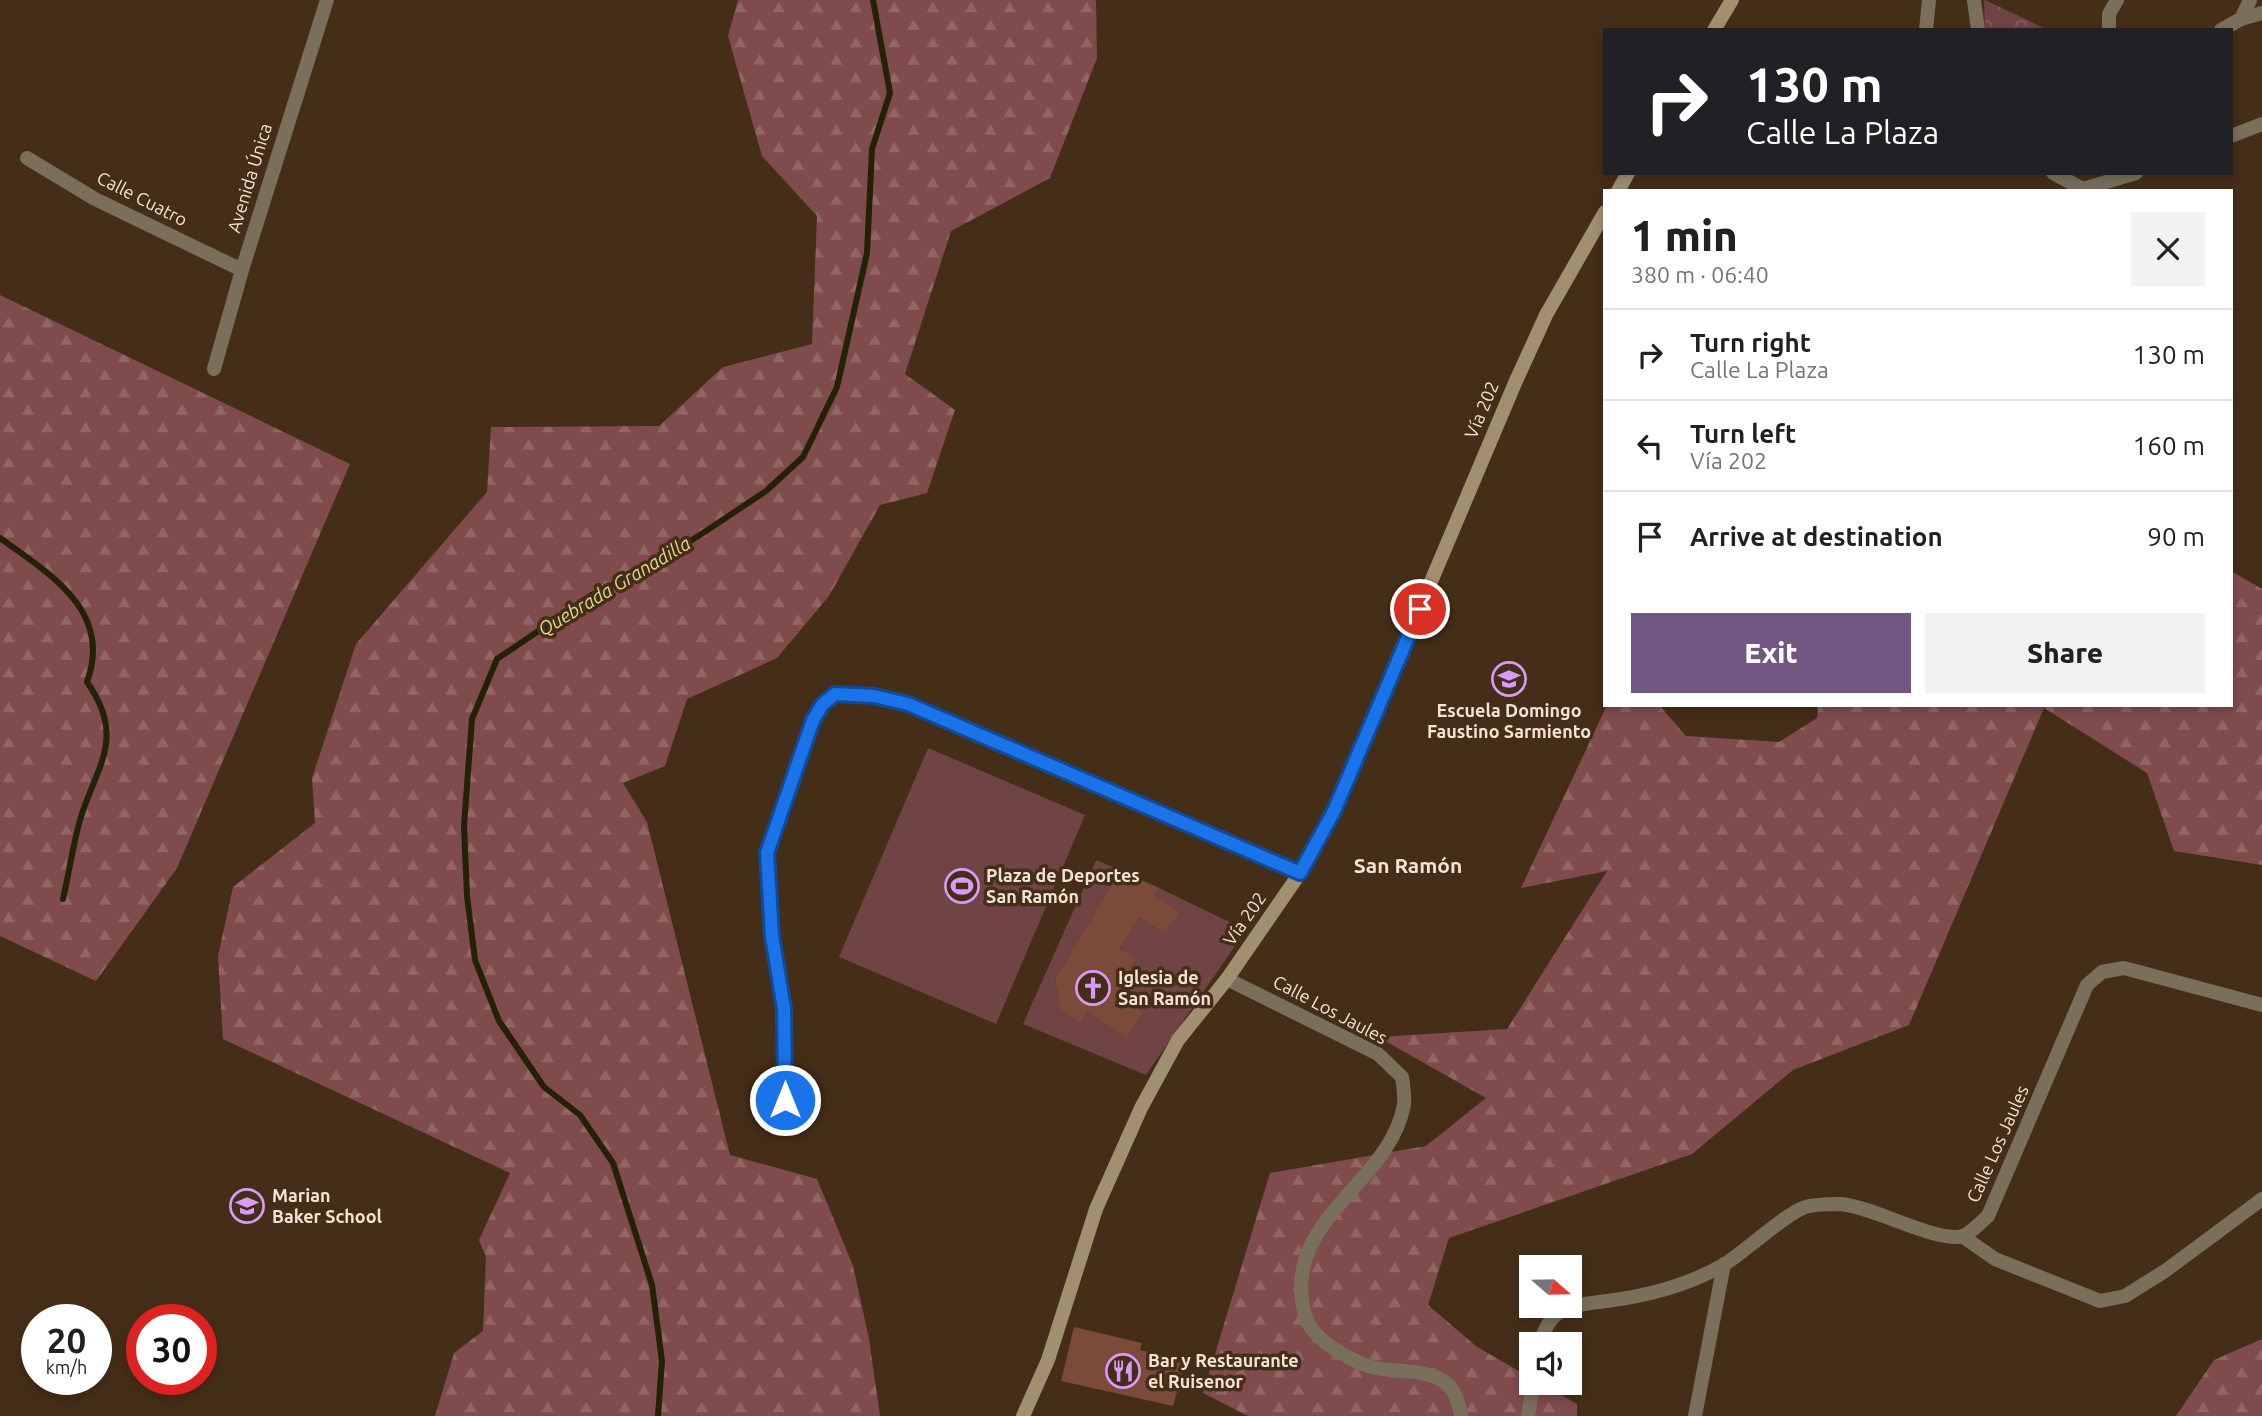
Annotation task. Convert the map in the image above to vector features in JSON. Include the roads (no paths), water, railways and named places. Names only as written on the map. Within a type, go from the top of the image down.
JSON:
[{"type":"main road","points":[[1715,28],[1732,0]]},
{"type":"main road","name":"Vía 202","points":[[1023,1416],[1048,1360],[1096,1209],[1141,1108],[1178,1041],[1227,979],[1300,873],[1334,811],[1515,383],[1546,315],[1603,215]]},
{"type":"street","name":"Avenida Única","points":[[214,369],[242,270],[327,0]]},
{"type":"street","points":[[1926,28],[1929,0]]},
{"type":"street","points":[[1974,0],[1978,28]]},
{"type":"street","points":[[2109,28],[2109,14],[2117,0]]},
{"type":"street","points":[[2241,19],[2250,0]]},
{"type":"street","points":[[2225,28],[2241,19],[2262,13]]},
{"type":"street","points":[[2233,135],[2262,124]]},
{"type":"street","name":"Calle Cuatro","points":[[27,158],[95,199],[242,270]]},
{"type":"street","points":[[2057,175],[2083,189],[2129,175]]},
{"type":"street","points":[[785,1100],[784,1009],[772,936],[767,853],[813,720],[822,705],[835,694],[874,696],[908,704],[1300,873]]},
{"type":"street","name":"Calle Los Jaules","points":[[1962,1236],[1987,1216],[2087,985],[2102,972],[2124,968],[2262,1005]]},
{"type":"street","name":"Calle Los Jaules","points":[[1227,979],[1378,1054],[1402,1077],[1404,1103],[1393,1137],[1317,1231],[1306,1258],[1301,1296],[1307,1322],[1321,1340],[1369,1367],[1424,1375],[1446,1382],[1458,1400],[1461,1416]]},
{"type":"street","points":[[1546,1332],[1552,1318],[1568,1306],[1638,1297],[1674,1288],[1724,1264],[1803,1208],[1841,1204],[1893,1217],[1943,1237],[1962,1236],[1995,1259],[2101,1301],[2124,1296],[2165,1271],[2262,1199]]},
{"type":"street","points":[[1695,1416],[1724,1264]]},
{"type":"street","points":[[1528,1416],[1532,1395]]},
{"type":"waterway","name":"Quebrada Granadilla","points":[[658,1416],[662,1361],[652,1285],[613,1163],[580,1115],[544,1087],[499,1021],[475,960],[467,896],[464,826],[472,719],[497,659],[590,596],[644,570],[703,533],[766,491],[803,457],[837,387],[867,253],[872,149],[890,93],[873,0]]},
{"type":"waterway","points":[[0,538],[38,566],[72,597],[84,615],[91,635],[93,657],[87,682],[99,702],[107,736],[100,768],[80,820],[63,899]]},
{"type":"place","name":"Escuela Domingo Faustino Sarmiento","points":[[1509,679]]},
{"type":"place","name":"Plaza de Deportes San Ramón","points":[[962,886]]},
{"type":"place","name":"Iglesia de San Ramón","points":[[1093,988]]},
{"type":"place","name":"Marian Baker School","points":[[247,1206]]},
{"type":"place","name":"Bar y Restaurante el Ruisenor","points":[[1123,1371]]},
{"type":"district","name":"San Ramón","points":[[1408,866]]}]
